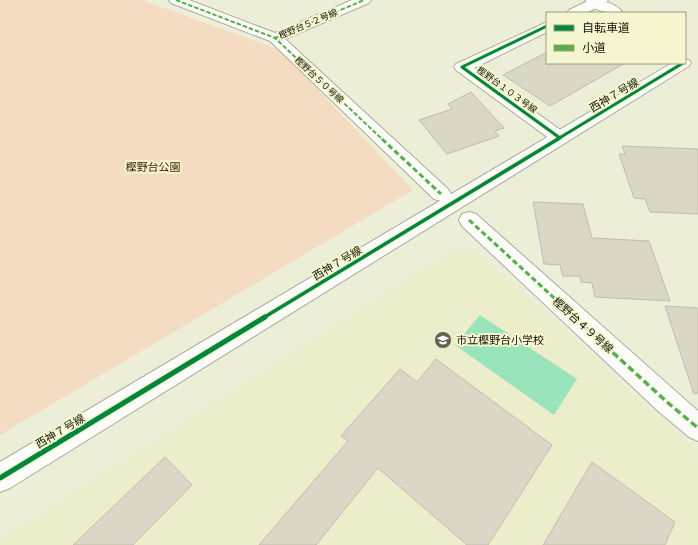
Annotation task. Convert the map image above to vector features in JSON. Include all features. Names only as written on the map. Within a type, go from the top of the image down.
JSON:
[{"type":"street","name":"樫野台５０号線","points":[[176,0],[275,38],[441,194]]},
{"type":"street","name":"樫野台５２号線","points":[[275,38],[364,0]]},
{"type":"street","points":[[576,12],[597,1],[614,12]]},
{"type":"street","name":"樫野台１０３号線","points":[[546,26],[462,68],[560,138]]},
{"type":"street","name":"西神７号線","points":[[0,478],[560,138],[677,64]]},
{"type":"street","name":"樫野台４９号線","points":[[469,220],[667,402],[698,428]]},
{"type":"shaded area","name":"市立樫野台小学校","points":[[453,250],[477,251],[672,429],[698,450],[698,545],[0,545],[0,540]]},
{"type":"shaded area","points":[[480,315],[577,379],[554,415],[455,345]]},
{"type":"green space","name":"樫野台公園","points":[[0,0],[142,0],[280,50],[413,190],[0,435]]},
{"type":"building","points":[[546,53],[546,64],[623,64],[550,106],[503,75]]},
{"type":"building","points":[[471,92],[504,128],[495,131],[499,136],[447,154],[419,120],[452,109],[448,104]]},
{"type":"building","points":[[622,146],[698,149],[698,214],[650,212],[645,199],[634,198],[619,154],[625,154]]},
{"type":"building","points":[[533,202],[583,204],[592,238],[649,241],[670,301],[595,297],[592,283],[581,282],[580,276],[563,276],[560,265],[544,264]]},
{"type":"building","points":[[665,306],[698,308],[698,393],[694,394]]},
{"type":"building","points":[[436,359],[552,445],[488,545],[467,545],[378,468],[316,545],[259,545],[348,441],[341,436],[400,369],[417,382]]},
{"type":"building","points":[[165,457],[192,485],[133,545],[73,545]]},
{"type":"building","points":[[592,462],[675,522],[665,545],[543,545]]},
{"type":"marked path","points":[[176,0],[275,38],[441,194]]},
{"type":"marked path","points":[[275,38],[364,0]]},
{"type":"marked path","points":[[469,220],[667,402],[698,428]]},
{"type":"cycle path","points":[[546,26],[462,67],[560,138]]},
{"type":"cycle path","points":[[0,478],[681,64]]},
{"type":"place","name":"市立樫野台小学校","points":[[443,340]]}]
